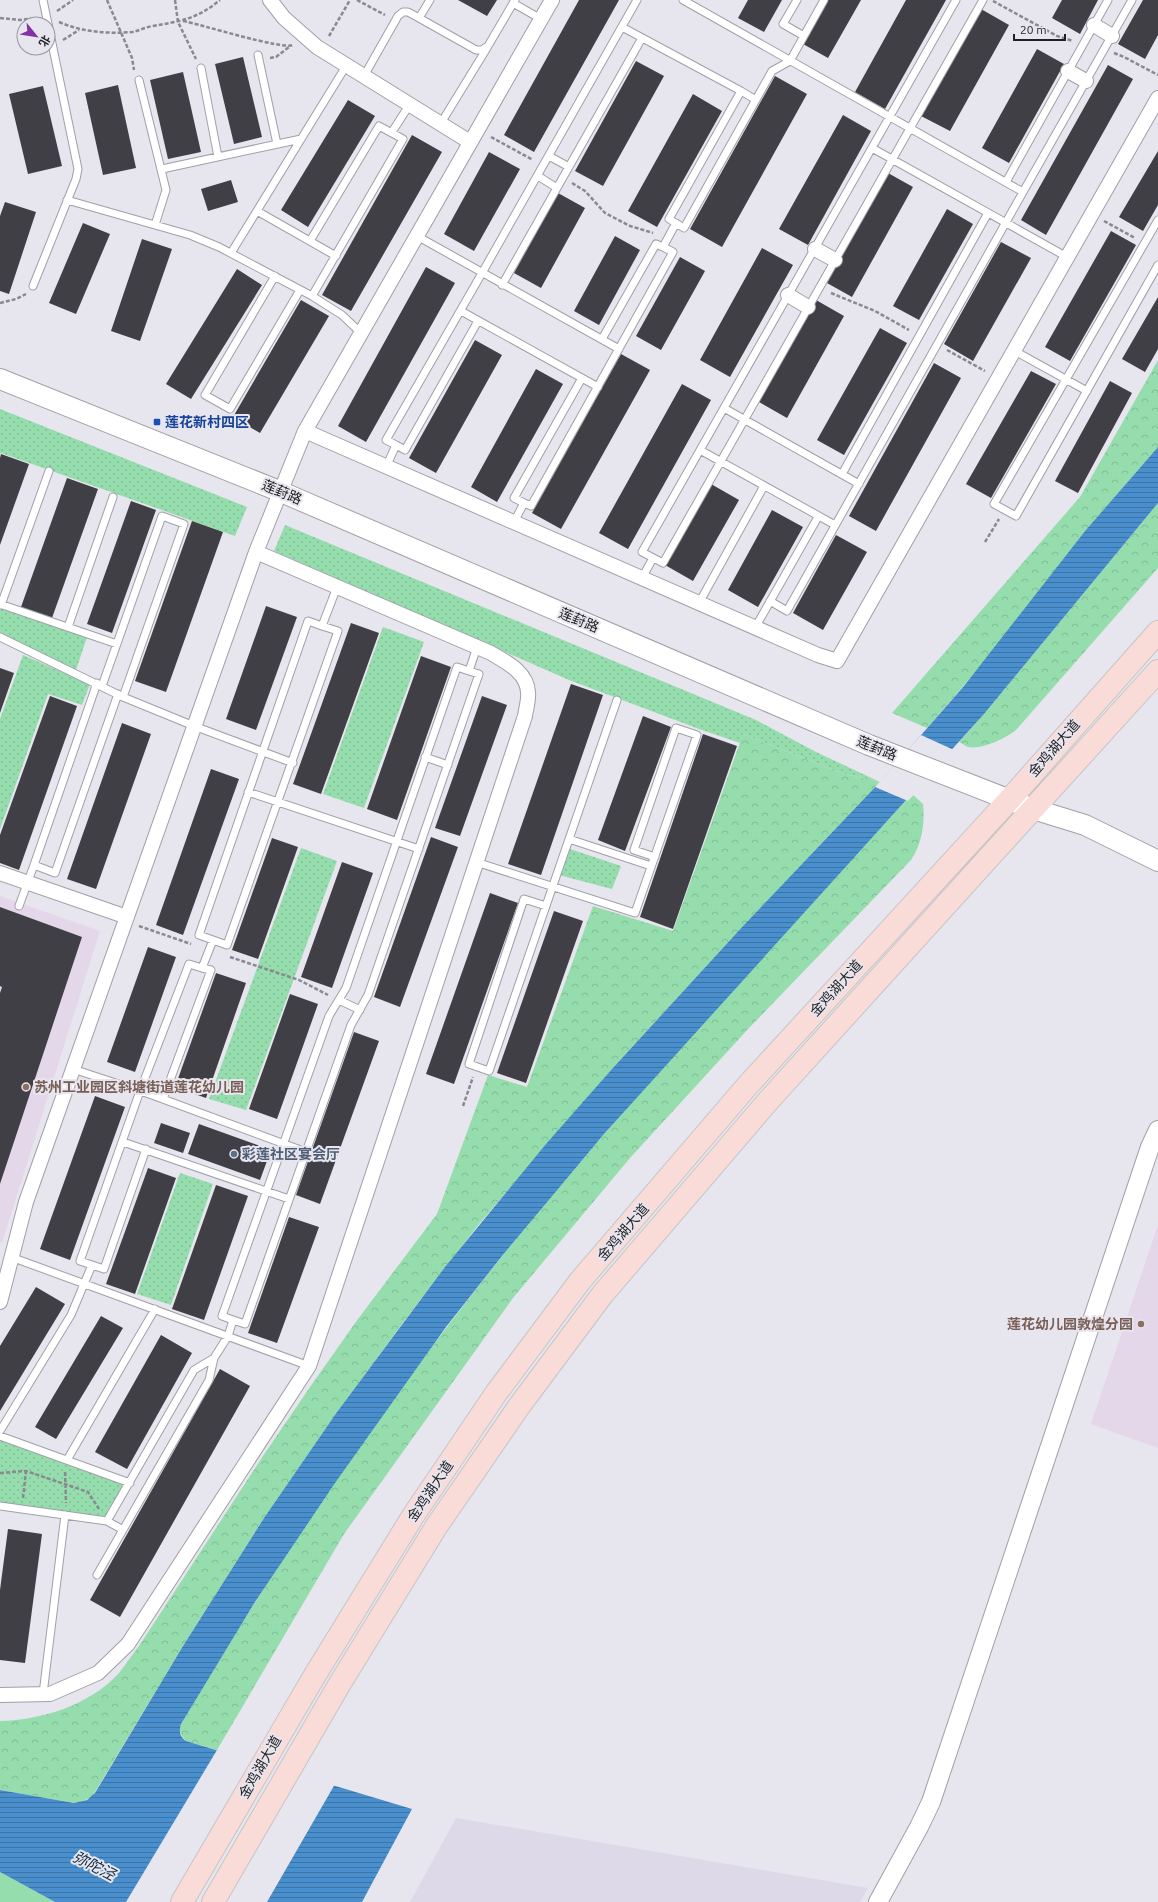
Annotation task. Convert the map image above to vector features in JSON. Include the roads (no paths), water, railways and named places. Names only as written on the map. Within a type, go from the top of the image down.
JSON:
[{"type":"main road","name":"莲葑路","points":[[0,379],[279,491],[869,745],[1033,809],[1085,825],[1158,861]]},
{"type":"main road","name":"金鸡湖大道","points":[[182,1902],[264,1760],[412,1516],[497,1392],[580,1282],[748,1085],[1010,799],[1158,632]]},
{"type":"main road","name":"金鸡湖大道","points":[[213,1902],[290,1768],[436,1527],[520,1405],[602,1295],[769,1100],[1158,670]]},
{"type":"street","points":[[270,0],[284,18],[320,50],[440,123],[474,136]]},
{"type":"street","points":[[0,1302],[26,1202],[194,726],[279,491],[305,431],[552,0]]},
{"type":"street","points":[[1094,25],[1112,36]]},
{"type":"street","points":[[1068,71],[1086,81]]},
{"type":"street","points":[[305,431],[755,628],[818,655],[837,661],[1158,98]]},
{"type":"street","points":[[814,249],[835,260]]},
{"type":"street","points":[[788,295],[808,307]]},
{"type":"street","points":[[0,1695],[50,1694],[98,1673],[128,1644],[309,1366],[525,716],[528,692],[525,678],[514,667],[491,653],[256,552]]},
{"type":"street","points":[[0,874],[126,919]]},
{"type":"street","points":[[878,1902],[931,1802],[1150,1147],[1158,1130]]},
{"type":"lane","points":[[43,0],[46,16]]},
{"type":"lane","points":[[419,18],[430,0]]},
{"type":"lane","points":[[478,321],[405,450],[386,440],[544,166],[637,0]]},
{"type":"lane","points":[[683,0],[1023,192]]},
{"type":"lane","points":[[797,0],[783,24],[804,36]]},
{"type":"lane","points":[[740,91],[669,219],[684,228],[772,71],[790,61],[824,0]]},
{"type":"lane","points":[[956,0],[642,552],[663,563],[983,0]]},
{"type":"lane","points":[[1006,182],[1108,0]]},
{"type":"lane","points":[[770,601],[787,611],[1132,0]]},
{"type":"lane","points":[[440,123],[514,2],[541,20]]},
{"type":"lane","points":[[364,76],[398,16],[403,12],[408,12],[476,50],[482,50],[488,46]]},
{"type":"lane","points":[[622,27],[756,100]]},
{"type":"lane","points":[[502,284],[642,38]]},
{"type":"lane","points":[[33,286],[76,179],[77,161],[55,56]]},
{"type":"lane","points":[[258,57],[277,144]]},
{"type":"lane","points":[[231,253],[346,66]]},
{"type":"lane","points":[[201,68],[218,157]]},
{"type":"lane","points":[[140,80],[166,190],[155,225]]},
{"type":"lane","points":[[392,132],[410,104]]},
{"type":"lane","points":[[310,241],[380,126],[403,139],[312,296]]},
{"type":"lane","points":[[162,169],[301,139]]},
{"type":"lane","points":[[872,148],[1067,257]]},
{"type":"lane","points":[[549,156],[569,167]]},
{"type":"lane","points":[[538,176],[557,188]]},
{"type":"lane","points":[[67,200],[190,235],[231,253],[312,296],[342,315],[361,333]]},
{"type":"lane","points":[[257,211],[336,256]]},
{"type":"lane","points":[[842,474],[988,213]]},
{"type":"lane","points":[[1158,220],[994,504],[1016,516],[1158,265]]},
{"type":"lane","points":[[663,247],[676,223]]},
{"type":"lane","points":[[417,236],[619,349]]},
{"type":"lane","points":[[582,378],[514,498],[530,506],[673,252],[656,244],[602,340]]},
{"type":"lane","points":[[275,276],[205,395],[230,409],[300,290]]},
{"type":"lane","points":[[461,311],[598,386]]},
{"type":"lane","points":[[1014,350],[1086,391]]},
{"type":"lane","points":[[724,408],[859,484]]},
{"type":"lane","points":[[386,467],[396,445]]},
{"type":"lane","points":[[700,450],[818,517],[835,525]]},
{"type":"lane","points":[[49,471],[1,604],[117,644]]},
{"type":"lane","points":[[699,603],[764,486]]},
{"type":"lane","points":[[68,627],[113,497]]},
{"type":"lane","points":[[514,522],[524,503]]},
{"type":"lane","points":[[19,906],[27,883],[100,685],[117,644],[162,516],[184,524],[55,873],[34,865]]},
{"type":"lane","points":[[755,628],[818,517]]},
{"type":"lane","points":[[642,578],[653,558]]},
{"type":"lane","points":[[322,626],[337,587]]},
{"type":"lane","points":[[308,621],[338,631],[293,763],[227,945],[199,935],[262,752],[308,621]]},
{"type":"lane","points":[[0,638],[121,695],[194,726],[293,763]]},
{"type":"lane","points":[[469,671],[477,647]]},
{"type":"lane","points":[[457,666],[479,674],[368,995],[351,1025],[245,1324],[222,1316],[329,1016],[346,988],[425,757],[457,666]]},
{"type":"lane","points":[[546,906],[524,899],[469,1064],[489,1071],[546,906],[552,887],[617,700]]},
{"type":"lane","points":[[476,862],[635,913],[652,866],[697,735],[676,728],[634,850],[655,857]]},
{"type":"lane","points":[[425,757],[448,765]]},
{"type":"lane","points":[[248,792],[418,849]]},
{"type":"lane","points":[[569,839],[652,866]]},
{"type":"lane","points":[[202,968],[213,940]]},
{"type":"lane","points":[[146,1150],[104,1269],[80,1261],[140,1091],[189,964],[211,970],[163,1099]]},
{"type":"lane","points":[[339,1000],[360,1010]]},
{"type":"lane","points":[[73,1069],[163,1099],[306,1152]]},
{"type":"lane","points":[[123,1142],[289,1199]]},
{"type":"lane","points":[[11,1257],[309,1366]]},
{"type":"lane","points":[[0,1432],[71,1315],[92,1265]]},
{"type":"lane","points":[[67,1460],[155,1309]]},
{"type":"lane","points":[[97,1575],[209,1380],[214,1358],[228,1336],[233,1320]]},
{"type":"lane","points":[[108,1521],[194,1370],[214,1358]]},
{"type":"lane","points":[[0,1436],[130,1482]]},
{"type":"lane","points":[[0,1506],[108,1521],[123,1530]]},
{"type":"lane","points":[[43,1694],[65,1515]]},
{"type":"water","name":"弥陀泾","points":[[1158,447],[1158,503],[984,714],[604,1134],[502,1256],[446,1327],[335,1483],[255,1602],[181,1724],[180,1733],[186,1741],[412,1809],[362,1902],[55,1902],[0,1872],[0,1790],[74,1803],[87,1800],[95,1793],[183,1646],[264,1518],[337,1412],[445,1267],[546,1144],[612,1069],[743,926],[880,782],[964,686],[1085,531]]},
{"type":"place","name":"莲花新村四区","points":[[157,422]]},
{"type":"place","name":"苏州工业园区斜塘街道莲花幼儿园","points":[[26,1087]]},
{"type":"place","name":"彩莲社区宴会厅","points":[[234,1154]]},
{"type":"place","name":"莲花幼儿园敦煌分园","points":[[1141,1324]]}]
